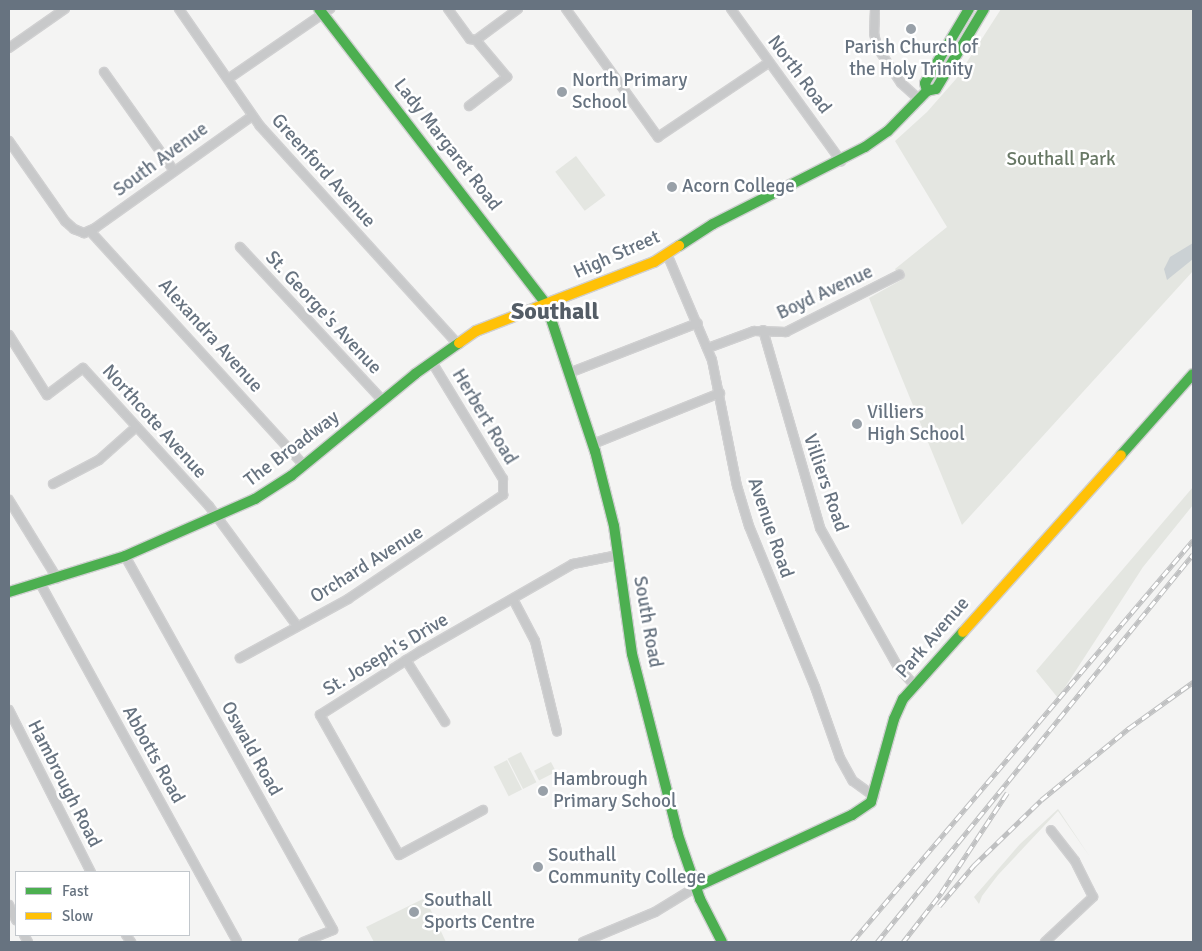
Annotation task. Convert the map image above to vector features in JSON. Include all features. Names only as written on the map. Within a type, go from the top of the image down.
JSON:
[{"type":"main road","points":[[969,9],[925,84],[927,91],[936,89],[984,9]]},
{"type":"main road","name":"Lady Margaret Road","points":[[324,10],[546,304]]},
{"type":"main road","name":"High Street","points":[[546,304],[642,268],[713,224],[841,161],[888,131],[927,91]]},
{"type":"main road","name":"The Broadway","points":[[9,592],[125,556],[216,518],[265,494],[304,466],[382,401],[457,343],[489,324],[546,304]]},
{"type":"main road","name":"South Road","points":[[546,304],[593,444],[618,555],[632,654],[681,843],[696,887],[722,942]]},
{"type":"main road","name":"Park Avenue","points":[[874,796],[896,710],[914,685],[1193,374]]},
{"type":"main road","points":[[696,887],[852,816],[874,796]]},
{"type":"street","points":[[9,48],[65,9]]},
{"type":"street","name":"Greenford Avenue","points":[[179,9],[252,116],[457,343]]},
{"type":"street","points":[[448,9],[470,39],[476,40],[507,78],[469,106]]},
{"type":"street","points":[[476,40],[518,9]]},
{"type":"street","points":[[566,9],[658,137],[768,63]]},
{"type":"street","name":"North Road","points":[[731,9],[768,63],[830,143],[841,161]]},
{"type":"street","points":[[875,9],[874,33],[877,47],[901,83],[920,100]]},
{"type":"street","points":[[228,79],[324,10]]},
{"type":"street","points":[[104,72],[174,171]]},
{"type":"street","name":"South Avenue","points":[[90,232],[252,116]]},
{"type":"street","points":[[9,141],[70,226],[80,232],[90,232]]},
{"type":"street","name":"Alexandra Avenue","points":[[90,232],[304,466]]},
{"type":"street","name":"St. George's Avenue","points":[[240,247],[382,401]]},
{"type":"street","name":"Avenue Road","points":[[667,254],[708,348],[720,394],[737,486],[749,526],[815,687],[840,758],[853,781],[874,796]]},
{"type":"street","name":"Boyd Avenue","points":[[708,348],[749,332],[763,330],[786,332],[899,275]]},
{"type":"street","points":[[569,372],[698,323]]},
{"type":"street","name":"Villiers Road","points":[[763,330],[820,528],[898,668],[914,685]]},
{"type":"street","name":"Northcote Avenue","points":[[9,335],[46,395],[83,368],[216,518],[297,626]]},
{"type":"street","name":"Herbert Road","points":[[432,362],[503,479],[505,490]]},
{"type":"street","points":[[593,444],[720,394]]},
{"type":"street","points":[[53,484],[107,454],[136,427]]},
{"type":"street","name":"Orchard Avenue","points":[[240,658],[357,594],[498,500],[505,490]]},
{"type":"street","points":[[9,500],[56,578]]},
{"type":"street","name":"St. Joseph's Drive","points":[[483,810],[399,855],[320,715],[406,660],[573,564],[618,555]]},
{"type":"street","name":"Oswald Road","points":[[125,556],[333,930],[302,942]]},
{"type":"street","name":"Abbotts Road","points":[[40,583],[237,942]]},
{"type":"street","points":[[513,599],[536,641],[557,731]]},
{"type":"street","points":[[406,660],[445,722]]},
{"type":"street","name":"Hambrough Road","points":[[9,710],[90,871]]},
{"type":"street","points":[[1045,942],[1093,897],[1075,861],[1051,830]]},
{"type":"street","points":[[585,942],[655,912],[696,887]]},
{"type":"street","points":[[9,905],[15,918]]},
{"type":"green space","name":"Southall Park","points":[[1001,9],[1193,9],[1193,271],[962,525],[869,298],[901,280],[895,269],[947,227],[895,141],[927,112],[956,79]]},
{"type":"green space","points":[[576,156],[605,195],[585,211],[555,172]]},
{"type":"green space","points":[[1193,487],[1193,505],[1143,567],[1058,698],[1036,671]]},
{"type":"green space","points":[[521,752],[536,782],[523,789],[508,759]]},
{"type":"green space","points":[[507,760],[522,789],[509,796],[494,767]]},
{"type":"green space","points":[[551,762],[556,772],[539,780],[534,771]]},
{"type":"green space","points":[[1058,809],[1090,857],[1058,811],[998,875],[982,896],[979,904],[974,897],[1020,844]]},
{"type":"green space","name":"Southall Sports Centre","points":[[425,898],[446,942],[374,942],[366,927]]},
{"type":"shaded area","points":[[1193,243],[1193,259],[1167,280],[1164,269],[1170,257]]},
{"type":"railway","points":[[852,942],[1193,540]]},
{"type":"railway","points":[[877,942],[1193,554]]},
{"type":"railway","points":[[939,906],[974,865],[1041,800],[1129,728],[1193,682]]},
{"type":"railway","points":[[903,942],[941,893],[1007,793]]},
{"type":"traffic: fast","points":[[319,9],[546,304]]},
{"type":"traffic: fast","points":[[927,91],[925,83],[969,9]]},
{"type":"traffic: fast","points":[[927,91],[936,89],[984,9]]},
{"type":"traffic: fast","points":[[679,246],[713,224],[865,147],[888,131],[927,91]]},
{"type":"traffic: fast","points":[[546,304],[595,451],[614,526],[632,654],[678,835],[700,899],[722,942]]},
{"type":"traffic: fast","points":[[9,592],[125,556],[255,499],[291,476],[415,374],[459,343]]},
{"type":"traffic: fast","points":[[1121,455],[1193,374]]},
{"type":"traffic: fast","points":[[696,887],[852,815],[871,802],[894,719],[903,699],[963,632]]},
{"type":"traffic: slow","points":[[459,343],[476,331],[654,262],[679,246]]},
{"type":"traffic: slow","points":[[963,632],[1121,455]]},
{"type":"place","name":"Parish Church of the Holy Trinity","points":[[911,29]]},
{"type":"place","name":"North Primary School","points":[[562,92]]},
{"type":"place","name":"Acorn College","points":[[672,187]]},
{"type":"place","name":"Villiers High School","points":[[857,424]]},
{"type":"place","name":"Hambrough Primary School","points":[[543,791]]},
{"type":"place","name":"Southall Community College","points":[[538,867]]},
{"type":"place","name":"Southall Sports Centre","points":[[414,912]]},
{"type":"district","name":"Southall","points":[[555,312]]}]
